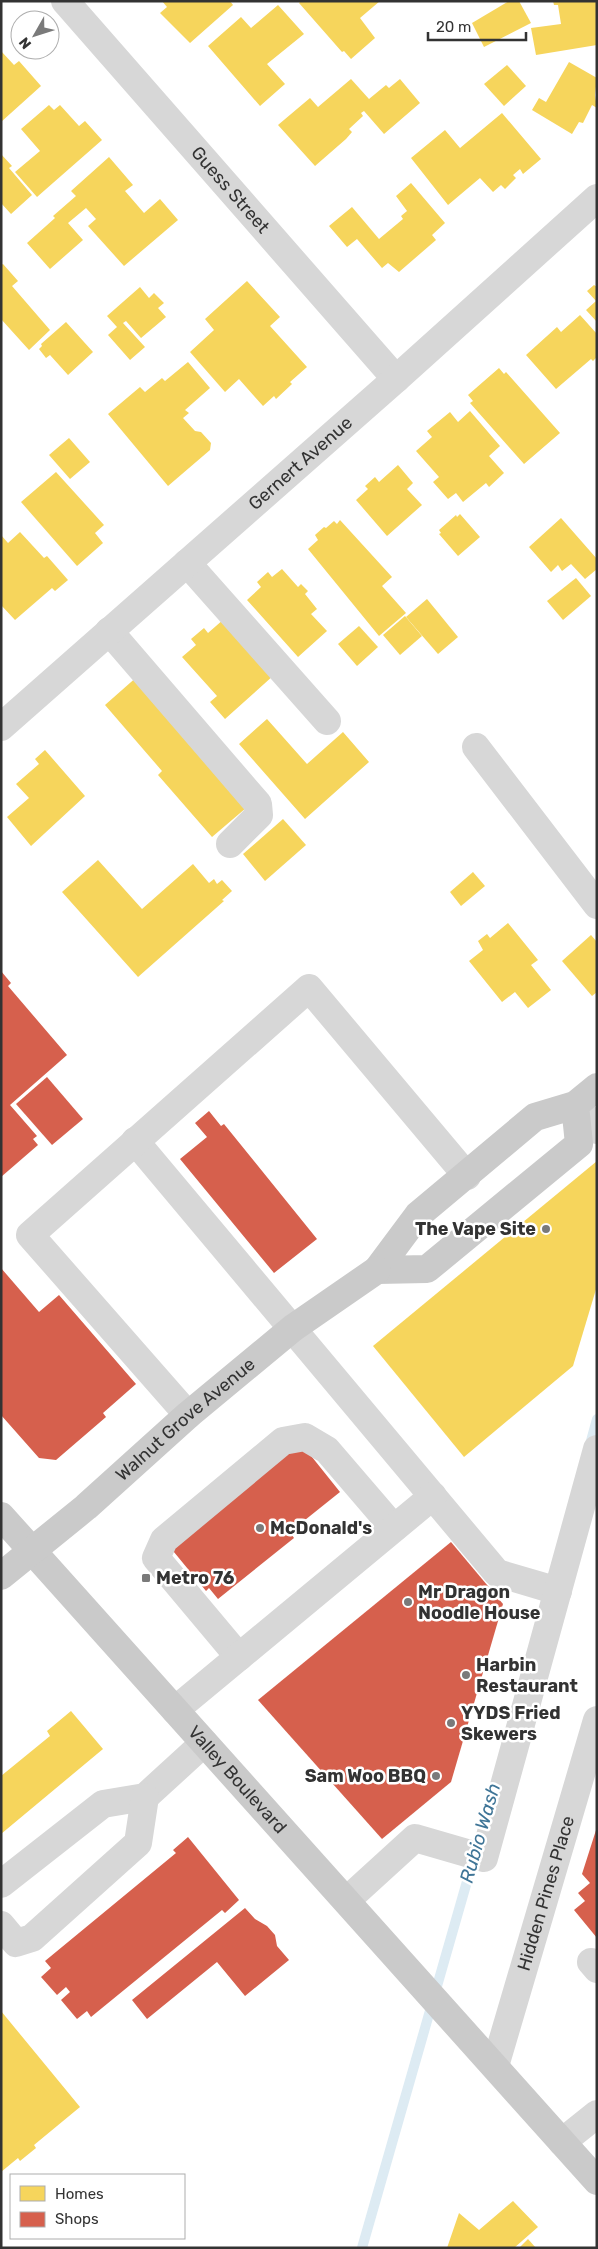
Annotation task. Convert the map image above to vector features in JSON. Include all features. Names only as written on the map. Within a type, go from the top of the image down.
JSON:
[{"type":"main road","name":"Walnut Grove Avenue","points":[[1,1576],[86,1507],[188,1415],[293,1328],[377,1270],[418,1215],[467,1176],[535,1117],[575,1105],[597,1086]]},
{"type":"main road","points":[[377,1270],[427,1269],[579,1144],[575,1105]]},
{"type":"main road","name":"Valley Boulevard","points":[[1,1516],[597,2181]]},
{"type":"street","name":"Guess Street","points":[[65,1],[396,379]]},
{"type":"street","name":"Gernert Avenue","points":[[2,725],[396,379],[597,198]]},
{"type":"street","points":[[187,563],[327,721]]},
{"type":"street","points":[[109,631],[258,804],[259,815],[230,844]]},
{"type":"street","points":[[476,747],[597,905]]},
{"type":"street","points":[[188,1415],[30,1235],[309,988],[467,1176]]},
{"type":"street","points":[[575,1105],[597,1130]]},
{"type":"street","points":[[136,1141],[497,1573],[558,1591]]},
{"type":"street","points":[[239,1658],[156,1558],[164,1540],[283,1441],[305,1437],[327,1450],[394,1528]]},
{"type":"street","points":[[347,1900],[415,1838],[484,1858],[597,1449]]},
{"type":"street","points":[[175,1710],[433,1496]]},
{"type":"street","name":"Hidden Pines Place","points":[[495,2066],[597,1720]]},
{"type":"street","points":[[1,1884],[103,1804],[145,1797],[204,1743]]},
{"type":"street","points":[[1,1925],[16,1942],[32,1938],[39,1932],[138,1843],[145,1797]]},
{"type":"street","points":[[562,2142],[597,2114]]},
{"type":"building: Homes","points":[[162,1],[230,1],[233,5],[190,43],[160,13],[167,7]]},
{"type":"building: Homes","points":[[301,1],[380,1],[360,18],[375,38],[351,59],[344,51],[342,52],[299,3]]},
{"type":"building: Homes","points":[[509,1],[519,1],[531,23],[484,47],[472,23]]},
{"type":"building: Homes","points":[[553,1],[597,1],[597,45],[536,55],[531,28],[561,24],[558,5],[554,5]]},
{"type":"building: Homes","points":[[278,5],[304,34],[267,64],[285,84],[260,106],[208,46],[241,17],[251,28]]},
{"type":"building: Homes","points":[[1,51],[14,65],[19,61],[41,86],[1,122]]},
{"type":"building: Homes","points":[[569,62],[597,78],[595,95],[597,108],[592,105],[583,123],[579,122],[572,134],[532,110],[539,98],[546,102]]},
{"type":"building: Homes","points":[[507,65],[526,86],[504,106],[484,84]]},
{"type":"building: Homes","points":[[351,79],[369,99],[386,85],[389,88],[400,79],[420,103],[384,134],[364,111],[361,113],[363,116],[349,129],[352,132],[346,139],[315,166],[278,125],[310,98],[318,107]]},
{"type":"building: Homes","points":[[49,105],[54,110],[60,105],[79,126],[85,121],[102,140],[37,197],[15,172],[40,151],[21,129]]},
{"type":"building: Homes","points":[[502,113],[541,159],[523,174],[520,169],[513,175],[516,178],[505,189],[501,185],[493,192],[480,178],[448,205],[411,158],[445,130],[460,148]]},
{"type":"building: Homes","points":[[1,154],[12,166],[9,168],[32,195],[11,214],[1,203]]},
{"type":"building: Homes","points":[[109,157],[133,185],[125,191],[144,213],[160,199],[178,220],[124,266],[88,226],[96,219],[86,208],[68,223],[83,240],[50,269],[27,243],[76,196],[71,191]]},
{"type":"building: Homes","points":[[411,183],[445,223],[432,235],[436,240],[399,272],[388,263],[382,268],[357,239],[347,247],[329,226],[352,207],[379,239],[403,219],[401,216],[407,211],[396,196]]},
{"type":"building: Homes","points":[[3,264],[18,281],[12,286],[50,330],[29,350],[1,319],[1,265]]},
{"type":"building: Homes","points":[[247,281],[280,317],[270,326],[307,367],[290,382],[292,384],[276,399],[274,396],[263,406],[239,379],[225,392],[190,352],[214,330],[205,319]]},
{"type":"building: Homes","points":[[594,285],[597,287],[597,322],[586,310],[596,301],[587,291]]},
{"type":"building: Homes","points":[[140,287],[149,298],[154,293],[164,303],[158,308],[166,317],[141,338],[126,321],[123,323],[145,347],[130,360],[108,335],[117,327],[107,316]]},
{"type":"building: Homes","points":[[580,315],[597,334],[597,357],[593,361],[591,359],[556,389],[526,355],[557,327],[561,332]]},
{"type":"building: Homes","points":[[66,322],[93,352],[68,375],[50,355],[46,358],[39,349],[42,346],[41,344]]},
{"type":"building: Homes","points":[[188,362],[210,388],[185,410],[189,413],[183,418],[195,431],[201,432],[211,443],[210,450],[168,486],[108,414],[140,387],[145,392],[162,378],[165,381]]},
{"type":"building: Homes","points":[[499,368],[504,374],[506,372],[560,433],[524,464],[470,403],[473,401],[468,395]]},
{"type":"building: Homes","points":[[470,411],[500,446],[489,456],[504,473],[489,487],[486,483],[463,502],[456,493],[448,499],[433,482],[439,477],[416,451],[432,437],[427,431],[450,412],[458,422]]},
{"type":"building: Homes","points":[[69,438],[90,462],[70,479],[49,455]]},
{"type":"building: Homes","points":[[398,465],[413,483],[407,489],[422,505],[387,536],[356,500],[368,489],[365,486],[375,477],[379,482]]},
{"type":"building: Homes","points":[[56,472],[104,525],[95,533],[103,543],[77,566],[21,502]]},
{"type":"building: Homes","points":[[460,514],[480,537],[458,556],[439,534],[441,533],[439,530],[456,515],[457,517]]},
{"type":"building: Homes","points":[[561,518],[597,559],[597,569],[585,579],[571,564],[562,571],[558,565],[551,572],[529,547]]},
{"type":"building: Homes","points":[[340,520],[392,577],[382,586],[406,613],[379,636],[308,549],[318,540],[315,535],[334,521],[337,524]]},
{"type":"building: Homes","points":[[20,532],[44,558],[47,556],[68,580],[55,591],[52,588],[15,620],[1,605],[1,535],[8,543]]},
{"type":"building: Homes","points":[[282,569],[298,587],[301,584],[308,591],[305,594],[317,609],[311,614],[327,631],[298,657],[247,600],[261,587],[257,582],[268,572],[272,577]]},
{"type":"building: Homes","points":[[576,578],[591,596],[563,620],[547,601]]},
{"type":"building: Homes","points":[[427,599],[458,637],[438,654],[406,617]]},
{"type":"building: Homes","points":[[405,616],[422,636],[400,655],[383,635]]},
{"type":"building: Homes","points":[[224,619],[274,675],[225,719],[210,702],[217,696],[182,657],[196,645],[191,639],[204,628],[208,633]]},
{"type":"building: Homes","points":[[359,626],[378,647],[357,666],[338,644]]},
{"type":"building: Homes","points":[[139,675],[246,808],[212,837],[158,775],[162,771],[105,705]]},
{"type":"building: Homes","points":[[267,719],[307,764],[343,732],[369,762],[305,819],[239,744]]},
{"type":"building: Homes","points":[[45,750],[85,796],[31,846],[7,817],[29,798],[16,784],[39,764],[35,759]]},
{"type":"building: Homes","points":[[283,819],[306,845],[265,881],[243,854]]},
{"type":"building: Homes","points":[[98,860],[142,909],[193,864],[209,883],[214,879],[217,884],[222,880],[232,891],[222,900],[224,901],[138,977],[62,892]]},
{"type":"building: Homes","points":[[473,872],[485,886],[461,906],[450,892]]},
{"type":"building: Homes","points":[[508,923],[538,960],[531,965],[551,990],[528,1008],[515,992],[502,1002],[469,961],[483,950],[478,941],[487,934],[490,938]]},
{"type":"building: Homes","points":[[591,935],[597,942],[597,992],[592,996],[562,961]]},
{"type":"building: Homes","points":[[597,1161],[597,1286],[573,1366],[464,1457],[373,1346]]},
{"type":"building: Homes","points":[[71,1711],[103,1749],[1,1834],[1,1776],[50,1736],[47,1731]]},
{"type":"building: Homes","points":[[1,2011],[80,2107],[34,2145],[36,2148],[20,2161],[18,2158],[1,2172]]},
{"type":"building: Homes","points":[[513,2201],[538,2227],[514,2248],[447,2248],[459,2213],[479,2230]]},
{"type":"building: Homes","points":[[528,2239],[536,2248],[519,2248]]},
{"type":"building: Shops","points":[[1,971],[11,983],[8,986],[67,1055],[10,1105],[37,1136],[33,1139],[38,1145],[1,1177]]},
{"type":"building: Shops","points":[[47,1077],[83,1119],[52,1145],[16,1104]]},
{"type":"building: Shops","points":[[209,1111],[221,1126],[224,1124],[317,1239],[274,1273],[180,1159],[207,1137],[195,1123]]},
{"type":"building: Shops","points":[[1,1268],[39,1312],[59,1295],[136,1384],[103,1413],[106,1417],[56,1460],[39,1458],[1,1415]]},
{"type":"building: Shops","points":[[309,1447],[308,1452],[340,1492],[290,1532],[294,1538],[218,1599],[209,1588],[206,1591],[169,1546],[287,1449]]},
{"type":"building: Shops","points":[[451,1542],[503,1604],[451,1782],[382,1839],[258,1700]]},
{"type":"building: Shops","points":[[597,1827],[597,1938],[574,1910],[585,1901],[578,1893],[590,1883],[582,1874]]},
{"type":"building: Shops","points":[[188,1837],[239,1900],[225,1913],[222,1910],[91,2017],[87,2011],[77,2019],[61,2000],[70,1992],[66,1987],[57,1995],[41,1977],[51,1968],[45,1961],[176,1853],[173,1850]]},
{"type":"building: Shops","points":[[245,1908],[275,1935],[277,1946],[289,1960],[245,1996],[217,1962],[147,2019],[132,2000]]},
{"type":"waterway","name":"Rubio Wash","points":[[589,1448],[597,1419]]},
{"type":"waterway","name":"Rubio Wash","points":[[362,2248],[474,1857]]},
{"type":"place","name":"The Vape Site","points":[[546,1229]]},
{"type":"place","name":"McDonald's","points":[[260,1528]]},
{"type":"place","name":"Metro 76","points":[[146,1578]]},
{"type":"place","name":"Mr Dragon Noodle House","points":[[408,1602]]},
{"type":"place","name":"Harbin Restaurant","points":[[466,1675]]},
{"type":"place","name":"YYDS Fried Skewers","points":[[451,1723]]},
{"type":"place","name":"Sam Woo BBQ","points":[[436,1776]]}]
